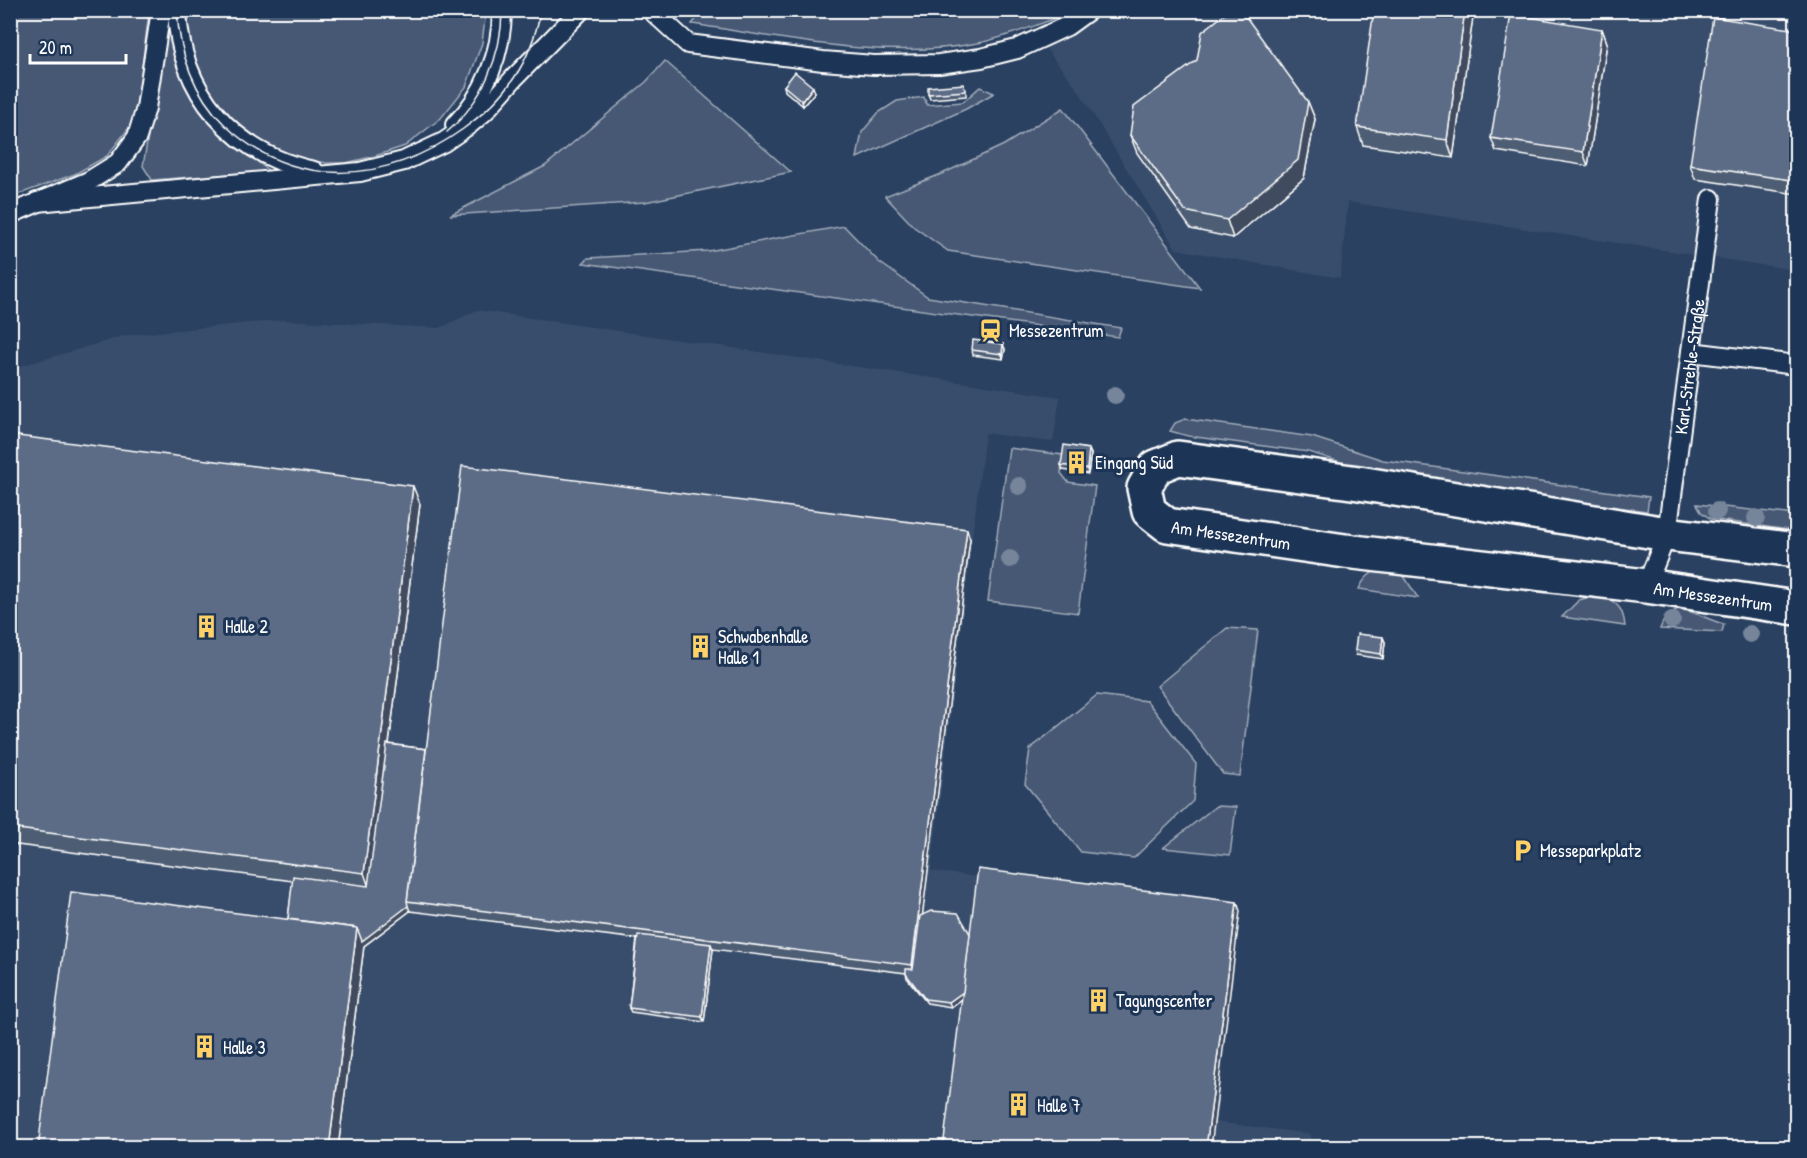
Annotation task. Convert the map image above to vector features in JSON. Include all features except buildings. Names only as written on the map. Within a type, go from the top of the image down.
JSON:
[{"type":"street","name":"Am Messezentrum","points":[[1797,550],[1667,534],[1359,483],[1178,458],[1156,467],[1144,488],[1149,511],[1167,525],[1345,551],[1646,586],[1797,608]]},
{"type":"lane","points":[[10,214],[88,181],[118,163],[137,137],[146,108],[161,10]]},
{"type":"lane","points":[[177,10],[181,46],[186,63],[200,93],[218,119],[240,139],[269,157],[303,169],[338,174]]},
{"type":"lane","points":[[381,168],[425,149],[463,117],[490,72],[501,36],[502,10]]},
{"type":"lane","points":[[37,202],[338,174],[381,168],[404,161],[426,152],[470,124],[582,10]]},
{"type":"lane","points":[[651,10],[688,44],[874,65],[939,64],[981,58],[1017,49],[1067,26],[1089,10]]},
{"type":"lane","name":"Karl-Strehle-Straße","points":[[1646,586],[1667,534],[1711,199]]},
{"type":"lane","points":[[1691,352],[1797,365]]},
{"type":"shaded area","points":[[11,10],[149,11],[138,99],[132,124],[107,156],[75,174],[11,197]]},
{"type":"shaded area","points":[[704,10],[1067,11],[1056,18],[988,41],[943,48],[907,50],[835,46],[692,24]]},
{"type":"shaded area","points":[[1089,10],[1796,11],[1796,270],[1348,202],[1340,278],[1176,249],[1077,88],[1039,40]]},
{"type":"shaded area","points":[[187,11],[486,11],[482,43],[466,87],[441,118],[405,146],[346,163],[327,163],[288,157],[268,148],[222,114],[195,64],[186,19]]},
{"type":"shaded area","points":[[168,21],[175,56],[195,101],[220,132],[269,171],[152,180],[143,166]]},
{"type":"shaded area","points":[[665,61],[791,172],[645,202],[450,215],[545,166],[646,82]]},
{"type":"shaded area","points":[[980,87],[994,93],[966,109],[857,158],[862,132],[878,113],[897,101],[924,97],[927,105],[963,102]]},
{"type":"shaded area","points":[[1063,108],[1200,288],[948,251],[914,227],[885,196],[944,173],[1004,145]]},
{"type":"shaded area","points":[[844,226],[879,262],[928,297],[1121,328],[1118,337],[583,263],[588,258],[708,251]]},
{"type":"shaded area","points":[[477,310],[1060,397],[1053,442],[985,433],[931,871],[1240,911],[1215,1122],[1311,1134],[1309,1148],[11,1148],[11,369],[127,335],[282,320],[440,328]]},
{"type":"shaded area","points":[[1185,419],[1312,437],[1383,460],[1649,497],[1647,511],[1381,475],[1309,452],[1188,436],[1170,431],[1175,423]]},
{"type":"shaded area","points":[[1009,448],[1063,455],[1061,473],[1068,482],[1095,486],[1078,613],[988,601]]},
{"type":"shaded area","points":[[1697,504],[1796,515],[1796,531],[1711,519],[1701,512]]},
{"type":"shaded area","points":[[1381,568],[1402,573],[1418,598],[1359,589],[1368,576]]},
{"type":"shaded area","points":[[1594,596],[1616,604],[1620,608],[1625,626],[1562,617],[1579,600]]},
{"type":"shaded area","points":[[1678,609],[1724,624],[1722,632],[1660,629],[1667,617]]},
{"type":"shaded area","points":[[1227,628],[1258,630],[1240,776],[1223,774],[1157,686]]},
{"type":"shaded area","points":[[1097,695],[1147,701],[1196,764],[1193,801],[1134,858],[1081,852],[1025,784],[1030,749]]},
{"type":"shaded area","points":[[1216,806],[1236,807],[1230,855],[1163,848]]},
{"type":"tram line","points":[[177,10],[181,42],[190,72],[205,100],[225,125],[252,147],[281,161],[311,170],[342,172],[373,169],[404,161],[434,147],[477,118],[491,106],[519,70],[531,46],[541,10]]},
{"type":"tram line","points":[[447,132],[470,107],[488,77],[498,44],[502,10]]},
{"type":"place","name":"Messezentrum","points":[[991,330]]},
{"type":"place","name":"Eingang Süd","points":[[1077,462]]},
{"type":"place","name":"Halle 2","points":[[207,626]]},
{"type":"place","name":"Schwabenhalle Halle 1","points":[[700,646]]},
{"type":"place","name":"Messeparkplatz","points":[[1522,850]]},
{"type":"place","name":"Tagungscenter","points":[[1098,1000]]},
{"type":"place","name":"Halle 3","points":[[205,1047]]},
{"type":"place","name":"Halle 7","points":[[1019,1105]]}]
